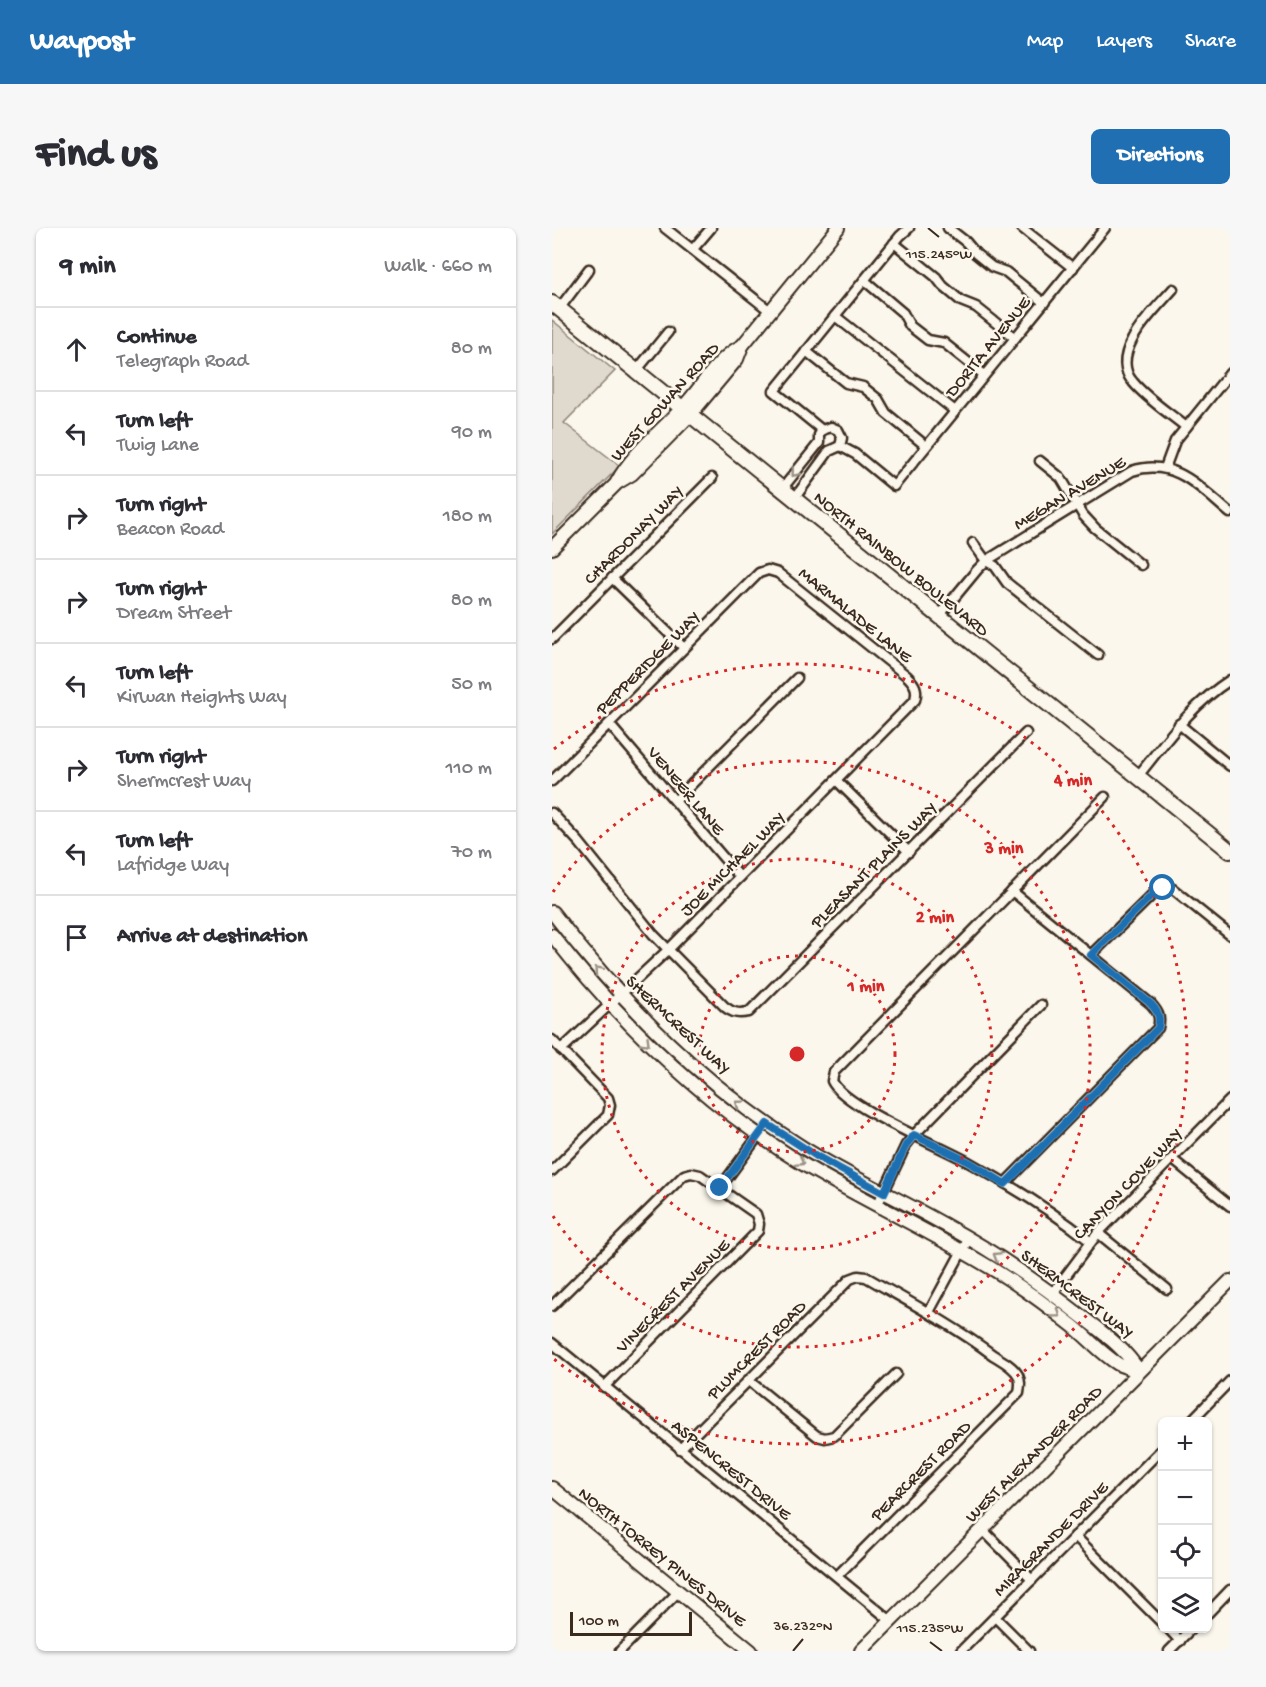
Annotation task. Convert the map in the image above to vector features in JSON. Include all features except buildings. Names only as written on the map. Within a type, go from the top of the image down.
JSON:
[{"type":"main road","name":"NORTH RAINBOW BOULEVARD","points":[[555,306],[1230,851]]},
{"type":"street","points":[[665,228],[770,311]]},
{"type":"street","points":[[693,249],[711,228]]},
{"type":"street","name":"WEST GOWAN ROAD","points":[[552,548],[617,483],[632,474],[736,359],[742,346],[838,228]]},
{"type":"street","points":[[822,430],[774,391],[894,243],[909,228]]},
{"type":"street","points":[[948,228],[984,261],[1006,272],[1044,303]]},
{"type":"street","points":[[1022,228],[1072,268]]},
{"type":"street","name":"DORITA AVENUE","points":[[840,446],[855,454],[894,486],[1105,228]]},
{"type":"street","points":[[894,243],[961,301],[976,307],[1015,338]]},
{"type":"street","points":[[555,306],[589,269]]},
{"type":"street","points":[[864,280],[903,313],[910,326],[928,340],[944,343],[984,375]]},
{"type":"street","points":[[1173,289],[1127,347],[1126,368],[1133,383],[1186,427]]},
{"type":"street","points":[[835,316],[955,411]]},
{"type":"street","points":[[637,370],[668,332]]},
{"type":"street","points":[[806,351],[846,383],[863,387],[878,399],[886,413],[926,446]]},
{"type":"street","points":[[1230,374],[1175,441],[1165,468],[1184,476],[1230,513]]},
{"type":"street","points":[[782,489],[819,443],[818,438],[822,430],[831,427],[838,430],[842,438],[840,446],[829,451],[794,499]]},
{"type":"street","points":[[1040,461],[1061,478],[1077,505],[1095,528],[1141,565]]},
{"type":"street","name":"MEGAN AVENUE","points":[[939,616],[986,561],[1132,471],[1142,468],[1165,468]]},
{"type":"street","name":"CHARDONAY WAY","points":[[552,639],[712,478]]},
{"type":"street","points":[[973,543],[1007,583],[1098,655]]},
{"type":"street","name":"PEPPERIDGE WAY","points":[[552,781],[759,573],[768,570]]},
{"type":"street","name":"MARMALADE LANE","points":[[768,570],[778,573],[907,676],[915,684],[917,692]]},
{"type":"street","points":[[612,578],[684,648]]},
{"type":"street","points":[[676,800],[797,678]]},
{"type":"street","points":[[1138,776],[1194,707],[1230,680]]},
{"type":"street","name":"JOE MICHAEL WAY","points":[[561,1050],[621,996],[837,781],[915,700],[917,692]]},
{"type":"street","name":"VENEER LANE","points":[[609,724],[740,878]]},
{"type":"street","points":[[1179,724],[1230,766]]},
{"type":"street","name":"PLEASANT PLAINS WAY","points":[[668,950],[724,1007],[740,1014],[749,1012],[1026,733]]},
{"type":"street","points":[[837,781],[909,852]]},
{"type":"street","points":[[1090,1241],[1050,1212],[969,1162],[842,1095],[832,1081],[834,1072],[1105,797]]},
{"type":"street","points":[[552,813],[668,950]]},
{"type":"street","points":[[1091,955],[1155,892],[1163,888],[1173,889],[1230,935]]},
{"type":"street","points":[[1005,1184],[1158,1028],[1161,1019],[1158,1011],[1151,1004],[1012,891]]},
{"type":"street","name":"SHERMCREST WAY","points":[[552,912],[621,996],[692,1065],[767,1124],[818,1157],[969,1238],[1053,1293],[1129,1354],[1139,1371]]},
{"type":"street","name":"SHERMCREST WAY","points":[[552,935],[611,1005],[675,1068],[759,1135],[807,1166],[962,1250],[1029,1293],[1118,1364],[1139,1371]]},
{"type":"street","points":[[878,1206],[906,1145],[914,1135],[1041,1005]]},
{"type":"street","points":[[552,1040],[608,1098],[610,1106],[608,1115],[552,1172]]},
{"type":"street","name":"CANYON COVE WAY","points":[[1053,1293],[1090,1241],[1230,1100]]},
{"type":"street","points":[[552,1306],[684,1175],[692,1173],[700,1175],[720,1188],[767,1124]]},
{"type":"street","points":[[1172,1159],[1230,1206]]},
{"type":"street","name":"VINECREST AVENUE","points":[[604,1387],[758,1231],[759,1224],[756,1214],[720,1188]]},
{"type":"street","points":[[1098,1233],[1167,1289]]},
{"type":"street","points":[[929,1312],[969,1238]]},
{"type":"street","name":"PLUMCREST ROAD","points":[[680,1449],[850,1279],[858,1276],[866,1277],[929,1312]]},
{"type":"street","name":"WEST ALEXANDER ROAD","points":[[861,1651],[1230,1281]]},
{"type":"street","name":"PEARCREST ROAD","points":[[837,1576],[1019,1393],[1021,1384],[1017,1374],[1011,1368],[972,1339],[929,1312]]},
{"type":"street","name":"ASPENCREST DRIVE","points":[[552,1343],[891,1621]]},
{"type":"street","points":[[748,1380],[817,1436],[825,1438],[834,1436],[896,1374]]},
{"type":"street","points":[[1195,1417],[1230,1382]]},
{"type":"street","name":"MIRAGRANDE DRIVE","points":[[961,1651],[1158,1456]]},
{"type":"street","name":"NORTH TORREY PINES DRIVE","points":[[552,1488],[750,1651]]},
{"type":"street","points":[[982,1529],[1032,1580]]},
{"type":"street","points":[[1075,1536],[1158,1619]]},
{"type":"street","points":[[1212,1609],[1230,1590]]},
{"type":"street","points":[[620,1651],[678,1592]]},
{"type":"street","points":[[995,1617],[1029,1651]]},
{"type":"street","points":[[1171,1633],[1180,1641]]},
{"type":"street","points":[[1169,1651],[1188,1633]]},
{"type":"shaded area","points":[[552,320],[615,371],[564,423],[620,466],[552,534]]},
{"type":"route","points":[[720,1188],[767,1124],[818,1157],[884,1193],[906,1145],[914,1135],[969,1162],[1005,1184],[1158,1028],[1161,1019],[1158,1011],[1091,955],[1155,892],[1163,888]]}]
